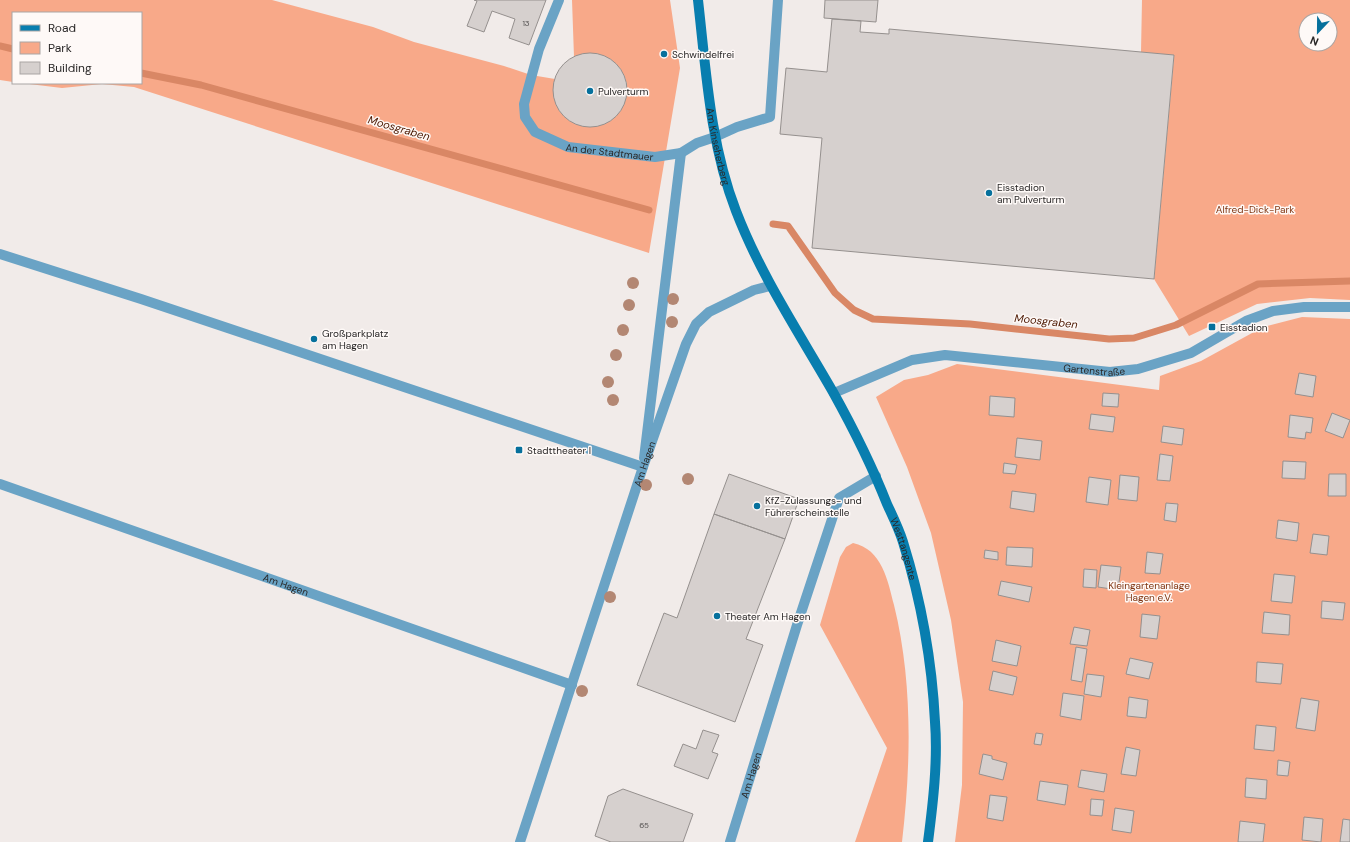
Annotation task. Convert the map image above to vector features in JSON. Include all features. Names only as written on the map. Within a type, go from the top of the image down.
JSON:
[{"type":"main road","name":"Am Kinseherberg","points":[[698,0],[715,137],[726,184],[770,286]]},
{"type":"main road","name":"Westtangente","points":[[770,286],[834,393],[876,476],[902,539],[918,598],[928,655],[936,723],[933,799],[928,842]]},
{"type":"street","name":"An der Stadtmauer","points":[[559,0],[539,49],[524,104],[525,117],[536,132],[568,147],[655,157],[681,153],[698,143],[736,128],[770,117],[778,0]]},
{"type":"street","points":[[0,254],[141,298],[643,467],[681,153]]},
{"type":"street","name":"Am Hagen","points":[[520,842],[643,467],[686,344],[696,324],[708,312],[754,290],[770,286]]},
{"type":"street","name":"Gartenstraße","points":[[834,393],[912,360],[945,355],[1110,372],[1138,369],[1191,353],[1246,321],[1273,311],[1304,307],[1350,307]]},
{"type":"street","name":"Am Hagen","points":[[730,842],[776,691],[839,498],[876,476]]},
{"type":"street","name":"Am Hagen","points":[[0,484],[572,685]]},
{"type":"green space","points":[[0,0],[272,0],[373,27],[414,42],[504,66],[531,75],[555,79],[554,95],[557,105],[567,118],[582,126],[596,126],[609,121],[619,112],[625,100],[627,86],[623,73],[612,61],[607,58],[593,54],[574,57],[572,0],[670,0],[680,68],[649,253],[134,87],[102,84],[142,84],[142,12],[12,12],[12,82],[0,80]]},
{"type":"green space","name":"Alfred-Dick-Park","points":[[1142,0],[1350,0],[1350,300],[1310,298],[1257,304],[1189,336],[1154,279],[1174,56],[1141,52]]},
{"type":"green space","points":[[29,84],[102,84],[62,88]]},
{"type":"green space","name":"Kleingartenanlage Hagen e.V.","points":[[1302,317],[1350,319],[1350,842],[955,842],[962,785],[963,702],[951,620],[931,533],[907,467],[876,397],[904,380],[928,375],[957,364],[1159,390],[1160,376],[1201,361],[1263,327]]},
{"type":"green space","points":[[853,543],[863,546],[871,552],[882,567],[886,576],[894,605],[905,664],[908,753],[902,842],[855,842],[887,748],[820,625],[840,557],[846,547]]},
{"type":"building","points":[[474,0],[546,0],[529,45],[509,38],[515,19],[492,11],[484,32],[467,26],[477,1]]},
{"type":"building","points":[[825,0],[878,0],[876,22],[824,18]]},
{"type":"building","name":"Eisstadion am Pulverturm","points":[[832,19],[861,21],[860,32],[889,34],[889,29],[1174,55],[1154,279],[812,248],[822,138],[780,134],[786,68],[827,72]]},
{"type":"building","name":"Pulverturm","points":[[590,53],[604,56],[616,64],[624,76],[627,90],[624,104],[616,116],[604,124],[590,127],[576,124],[564,116],[556,104],[553,90],[556,76],[564,64],[576,56]]},
{"type":"building","points":[[1299,373],[1316,376],[1313,397],[1295,394]]},
{"type":"building","points":[[1103,393],[1119,394],[1118,407],[1102,406]]},
{"type":"building","points":[[990,396],[1015,398],[1014,417],[989,415]]},
{"type":"building","points":[[1332,413],[1350,420],[1343,438],[1325,431]]},
{"type":"building","points":[[1091,414],[1115,417],[1113,432],[1089,429]]},
{"type":"building","points":[[1290,415],[1313,418],[1311,433],[1306,432],[1305,439],[1288,437]]},
{"type":"building","points":[[1163,426],[1184,429],[1182,445],[1161,442]]},
{"type":"building","points":[[1017,438],[1042,441],[1040,460],[1015,457]]},
{"type":"building","points":[[1160,454],[1173,456],[1170,481],[1157,480]]},
{"type":"building","points":[[1283,461],[1306,462],[1305,479],[1282,478]]},
{"type":"building","points":[[1004,463],[1017,465],[1015,474],[1003,473]]},
{"type":"building","name":"KfZ-Zulassungs- und Führerscheinstelle","points":[[729,474],[799,499],[785,539],[714,514]]},
{"type":"building","points":[[1329,474],[1346,474],[1346,496],[1328,496]]},
{"type":"building","points":[[1120,475],[1139,477],[1137,501],[1118,499]]},
{"type":"building","points":[[1089,477],[1111,480],[1108,505],[1086,502]]},
{"type":"building","points":[[1012,491],[1036,494],[1034,512],[1010,508]]},
{"type":"building","points":[[1166,503],[1178,504],[1176,522],[1164,520]]},
{"type":"building","name":"Theater Am Hagen","points":[[714,514],[785,539],[746,639],[763,645],[735,722],[637,685],[664,613],[677,618]]},
{"type":"building","points":[[1278,520],[1299,523],[1297,541],[1276,538]]},
{"type":"building","points":[[1313,534],[1329,536],[1327,555],[1310,553]]},
{"type":"building","points":[[1007,547],[1033,548],[1032,567],[1006,565]]},
{"type":"building","points":[[985,550],[998,552],[998,560],[984,558]]},
{"type":"building","points":[[1147,552],[1163,554],[1160,574],[1145,573]]},
{"type":"building","points":[[1101,565],[1121,567],[1118,590],[1098,587]]},
{"type":"building","points":[[1084,569],[1097,570],[1096,588],[1083,587]]},
{"type":"building","points":[[1274,574],[1295,576],[1292,603],[1271,601]]},
{"type":"building","points":[[1001,581],[1032,587],[1029,602],[998,595]]},
{"type":"building","points":[[1322,601],[1345,603],[1343,620],[1321,618]]},
{"type":"building","points":[[1264,612],[1290,615],[1289,635],[1262,633]]},
{"type":"building","points":[[1142,614],[1160,616],[1157,639],[1140,637]]},
{"type":"building","points":[[1074,627],[1090,630],[1087,646],[1070,644]]},
{"type":"building","points":[[996,640],[1021,646],[1017,666],[992,661]]},
{"type":"building","points":[[1076,647],[1087,649],[1082,682],[1071,680]]},
{"type":"building","points":[[1130,658],[1153,663],[1149,679],[1126,674]]},
{"type":"building","points":[[1257,662],[1283,664],[1281,684],[1256,682]]},
{"type":"building","points":[[993,671],[1017,677],[1013,695],[989,690]]},
{"type":"building","points":[[1087,674],[1104,676],[1101,697],[1084,694]]},
{"type":"building","points":[[1063,693],[1084,696],[1081,720],[1060,716]]},
{"type":"building","points":[[1129,697],[1148,700],[1146,718],[1127,716]]},
{"type":"building","points":[[1301,698],[1319,701],[1315,731],[1296,728]]},
{"type":"building","points":[[1256,725],[1276,727],[1274,751],[1254,749]]},
{"type":"building","points":[[703,730],[719,735],[712,752],[718,754],[708,779],[674,766],[683,744],[696,749]]},
{"type":"building","points":[[1036,733],[1043,734],[1041,745],[1034,744]]},
{"type":"building","points":[[1126,747],[1140,750],[1136,776],[1121,774]]},
{"type":"building","points":[[983,754],[992,756],[992,759],[1007,763],[1003,780],[979,774]]},
{"type":"building","points":[[1278,760],[1290,762],[1288,776],[1277,775]]},
{"type":"building","points":[[1081,770],[1107,774],[1104,792],[1078,787]]},
{"type":"building","points":[[1246,778],[1267,780],[1266,799],[1245,797]]},
{"type":"building","points":[[1040,781],[1068,785],[1065,805],[1037,800]]},
{"type":"building","points":[[623,789],[693,814],[683,842],[611,842],[595,836],[608,796]]},
{"type":"building","points":[[990,795],[1007,797],[1003,821],[987,818]]},
{"type":"building","points":[[1091,799],[1104,800],[1102,816],[1090,815]]},
{"type":"building","points":[[1115,808],[1134,811],[1131,833],[1112,830]]},
{"type":"building","points":[[1304,817],[1323,819],[1321,842],[1302,840]]},
{"type":"building","points":[[1343,819],[1350,820],[1350,842],[1340,842]]},
{"type":"building","points":[[1240,821],[1265,824],[1263,842],[1238,842]]},
{"type":"waterway","name":"Moosgraben","points":[[0,46],[12,49]]},
{"type":"waterway","name":"Moosgraben","points":[[142,73],[201,85],[649,210]]},
{"type":"waterway","name":"Moosgraben","points":[[773,224],[788,226],[835,293],[854,310],[873,319],[970,324],[1109,339],[1134,338],[1176,325],[1258,284],[1350,281]]},
{"type":"place","name":"Schwindelfrei","points":[[664,54]]},
{"type":"place","name":"Pulverturm","points":[[590,91]]},
{"type":"place","name":"Eisstadion am Pulverturm","points":[[989,193]]},
{"type":"place","name":"Eisstadion","points":[[1212,327]]},
{"type":"place","name":"Großparkplatz am Hagen","points":[[314,339]]},
{"type":"place","name":"Stadttheater I","points":[[519,450]]},
{"type":"place","name":"KfZ-Zulassungs- und Führerscheinstelle","points":[[757,506]]},
{"type":"place","name":"Theater Am Hagen","points":[[717,616]]}]
